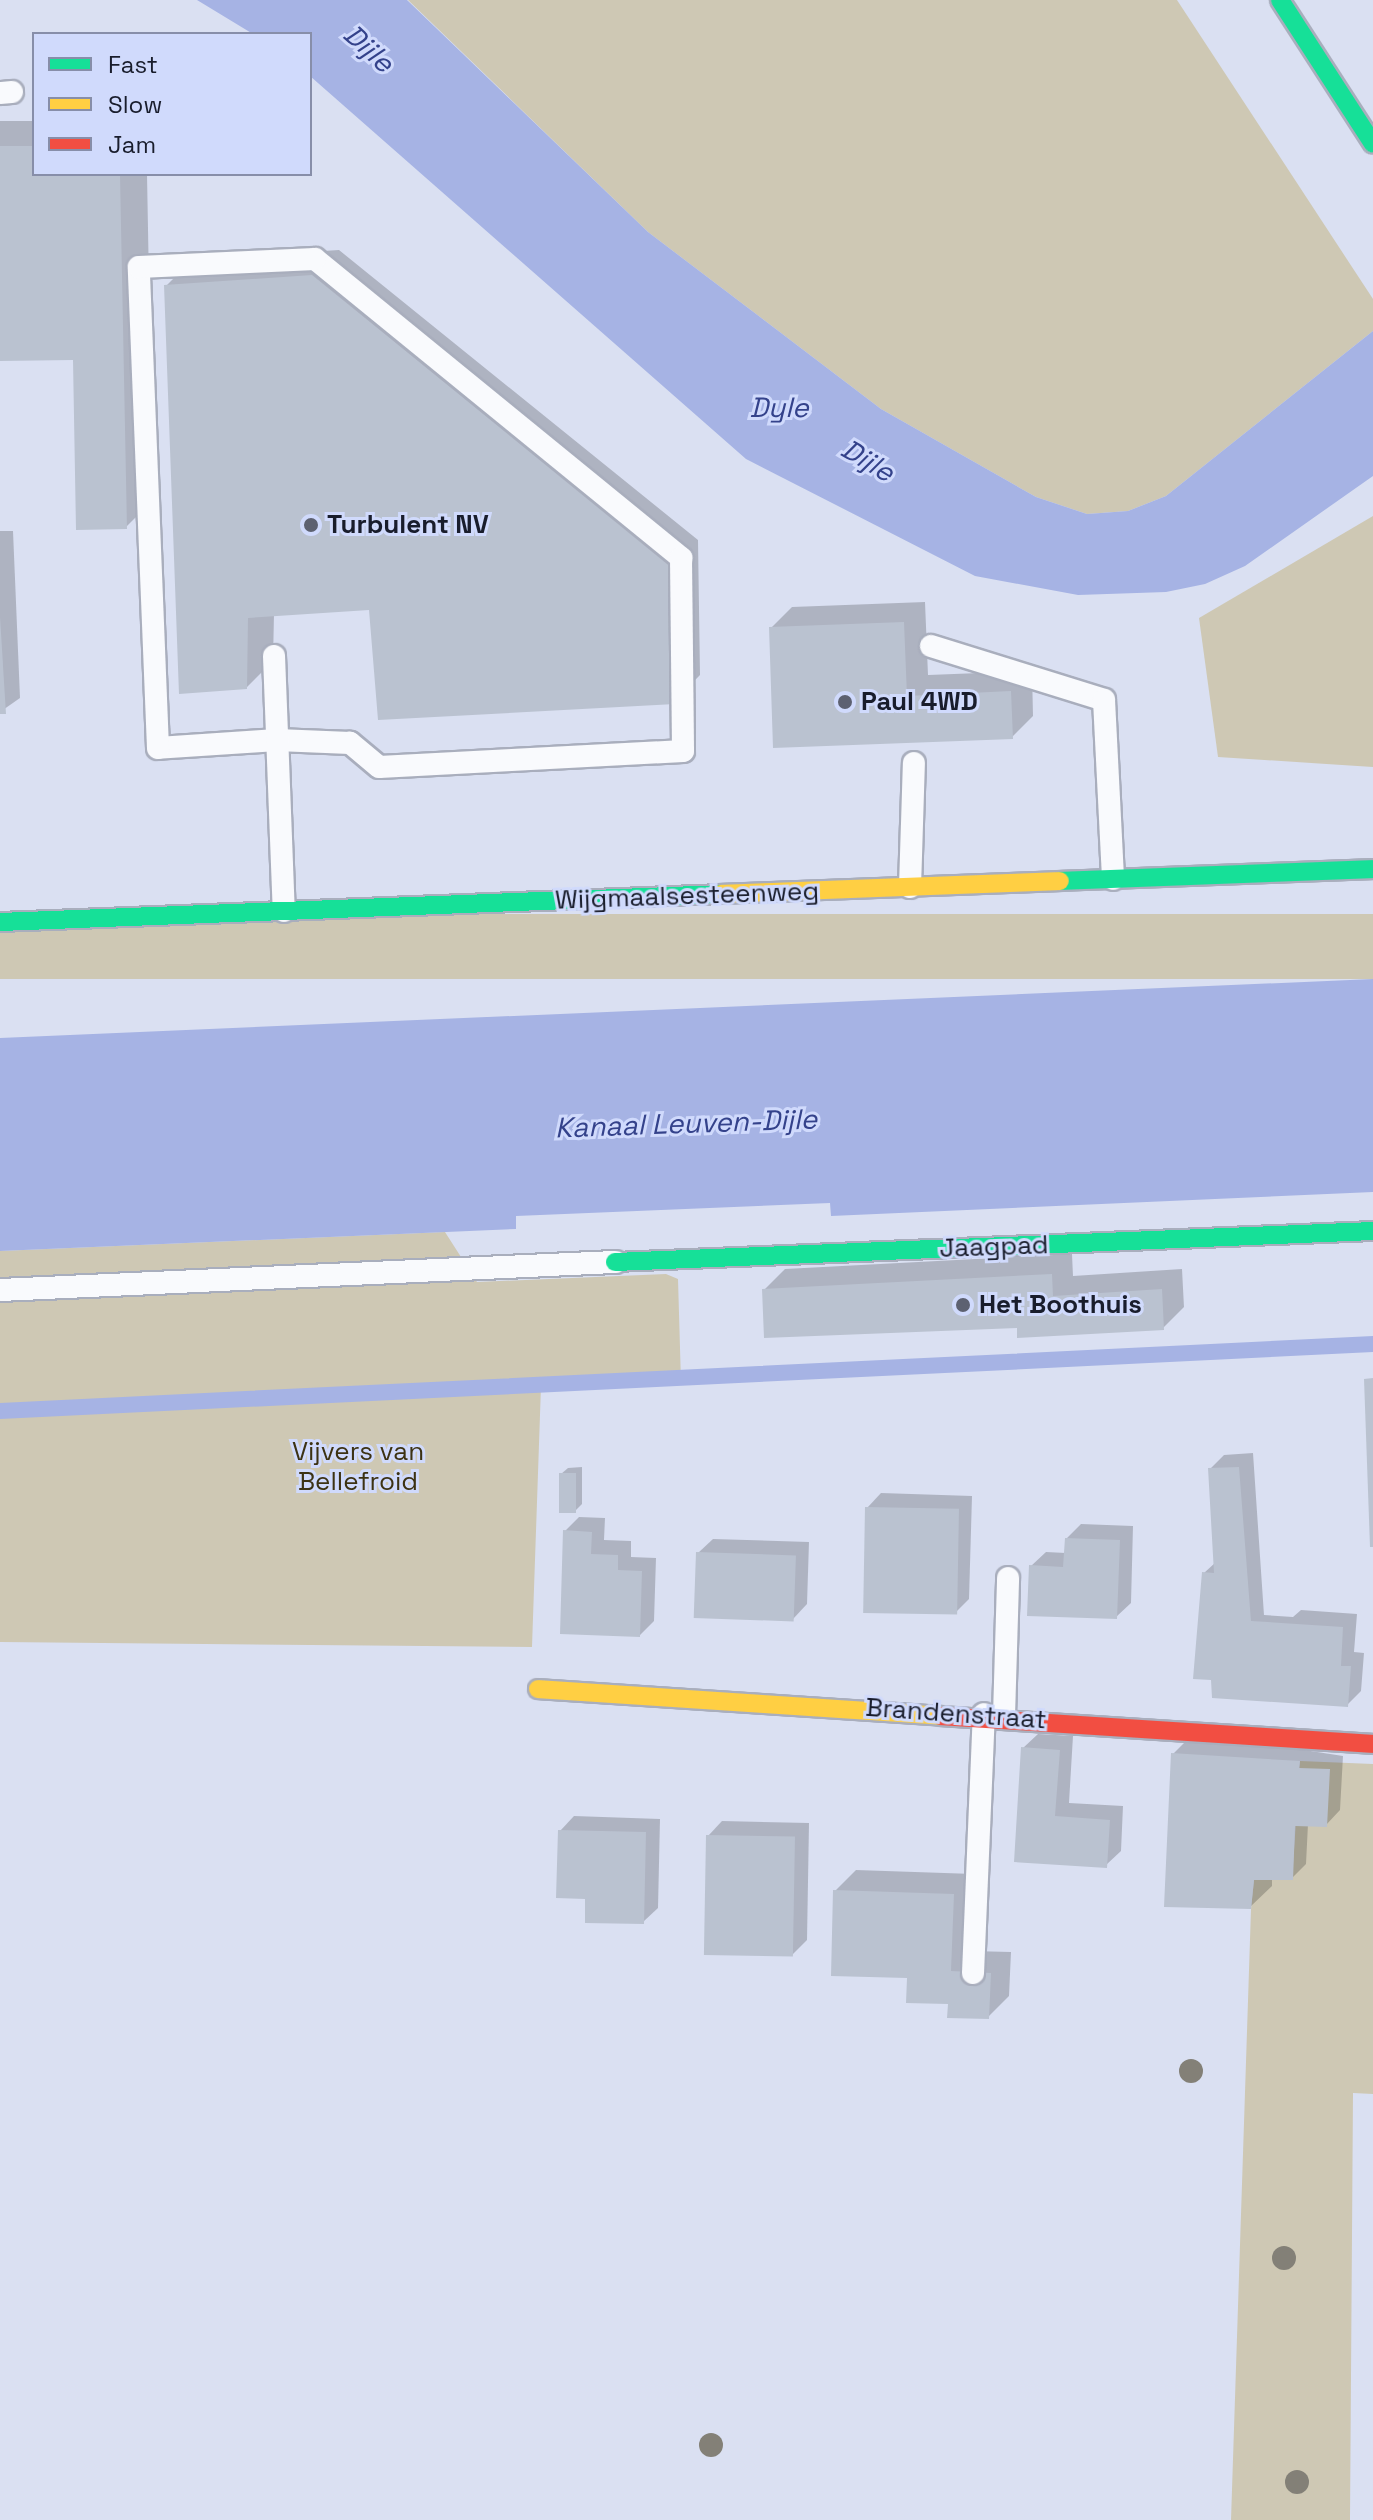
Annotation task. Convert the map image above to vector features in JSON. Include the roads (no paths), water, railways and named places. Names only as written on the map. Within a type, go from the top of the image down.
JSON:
[{"type":"main road","points":[[1280,0],[1373,144]]},
{"type":"main road","name":"Wijgmaalsesteenweg","points":[[0,922],[1373,869]]},
{"type":"main road","name":"Jaagpad","points":[[615,1262],[1373,1231]]},
{"type":"main road","name":"Brandenstraat","points":[[538,1689],[994,1715],[1373,1744]]},
{"type":"lane","points":[[315,259],[681,558],[683,751],[379,767],[350,743],[277,740],[158,748],[139,267],[315,259]]},
{"type":"lane","points":[[931,646],[1104,700],[1113,879]]},
{"type":"lane","points":[[274,656],[284,911]]},
{"type":"lane","points":[[910,887],[914,763]]},
{"type":"lane","points":[[0,1290],[615,1262]]},
{"type":"lane","points":[[973,1973],[1008,1578]]},
{"type":"water","name":"Dyle","points":[[197,0],[407,0],[648,232],[881,409],[1036,497],[1087,514],[1128,511],[1166,496],[1373,331],[1373,476],[1245,566],[1205,584],[1166,592],[1078,595],[975,576],[746,459],[312,78],[312,32],[250,32]]},
{"type":"water","name":"Kanaal Leuven-Dijle","points":[[1373,979],[1373,1192],[831,1216],[830,1203],[516,1216],[516,1229],[0,1251],[0,1038]]},
{"type":"waterway","points":[[0,1411],[1373,1344]]},
{"type":"place","name":"Turbulent NV","points":[[311,525]]},
{"type":"place","name":"Paul 4WD","points":[[845,702]]},
{"type":"place","name":"Het Boothuis","points":[[963,1305]]},
{"type":"water label","name":"Dijle","points":[[369,48]]},
{"type":"water label","name":"Dijle","points":[[868,460]]},
{"type":"park label","name":"Vijvers van Bellefroid","points":[[358,1467]]}]
